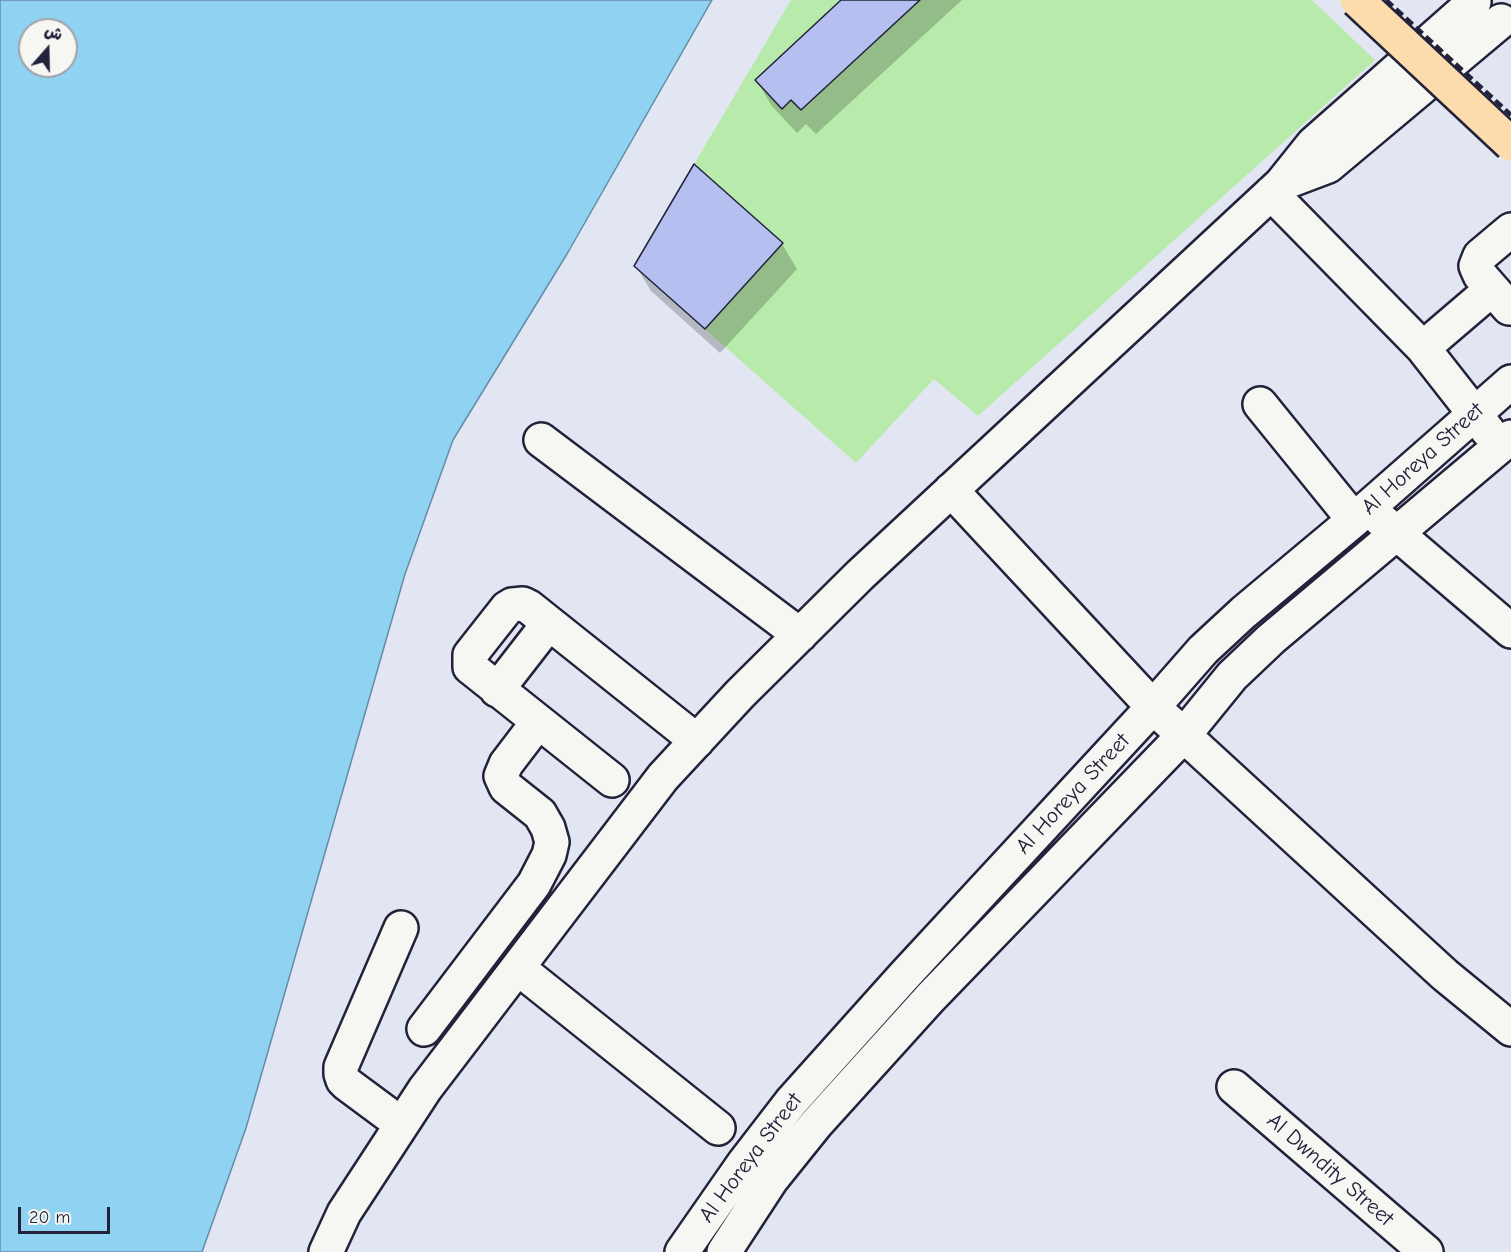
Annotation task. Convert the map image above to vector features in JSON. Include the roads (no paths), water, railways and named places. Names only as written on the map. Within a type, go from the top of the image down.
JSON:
[{"type":"main road","points":[[1357,0],[1511,144]]},
{"type":"street","points":[[326,1252],[344,1213],[425,1089],[663,777],[740,694],[951,490],[1276,189],[1313,144],[1473,1],[1506,25],[1328,166],[1276,189]]},
{"type":"street","points":[[1276,189],[1423,348],[1474,413],[1506,441]]},
{"type":"street","points":[[1423,348],[1501,298],[1477,270],[1477,261],[1511,230]]},
{"type":"street","name":"Al Horeya Street","points":[[682,1252],[744,1163],[791,1102],[1203,650],[1511,382]]},
{"type":"street","points":[[1260,404],[1361,514],[1397,533],[1511,631]]},
{"type":"street","points":[[541,440],[800,635]]},
{"type":"street","name":"Al Horeya Street","points":[[724,1252],[771,1180],[816,1124],[930,998],[1184,735],[1232,675],[1271,639],[1506,441]]},
{"type":"street","points":[[951,490],[1153,707],[1445,975],[1511,1029]]},
{"type":"street","points":[[612,780],[485,680],[469,661],[470,655],[507,608],[512,605],[523,604],[549,623],[697,741]]},
{"type":"street","points":[[485,680],[549,623]]},
{"type":"street","points":[[424,1029],[534,884],[549,855],[552,842],[548,828],[540,814],[507,787],[501,776],[506,764],[538,722]]},
{"type":"street","points":[[401,928],[341,1067],[341,1074],[347,1084],[401,1124]]},
{"type":"street","points":[[518,968],[718,1128]]},
{"type":"street","name":"Al Dwndity Street","points":[[1234,1088],[1426,1252]]},
{"type":"street","points":[[744,1163],[771,1180]]},
{"type":"water","points":[[0,0],[712,0],[567,254],[453,440],[405,574],[246,1128],[202,1252],[0,1252]]},
{"type":"railway","points":[[1386,0],[1511,115]]}]
